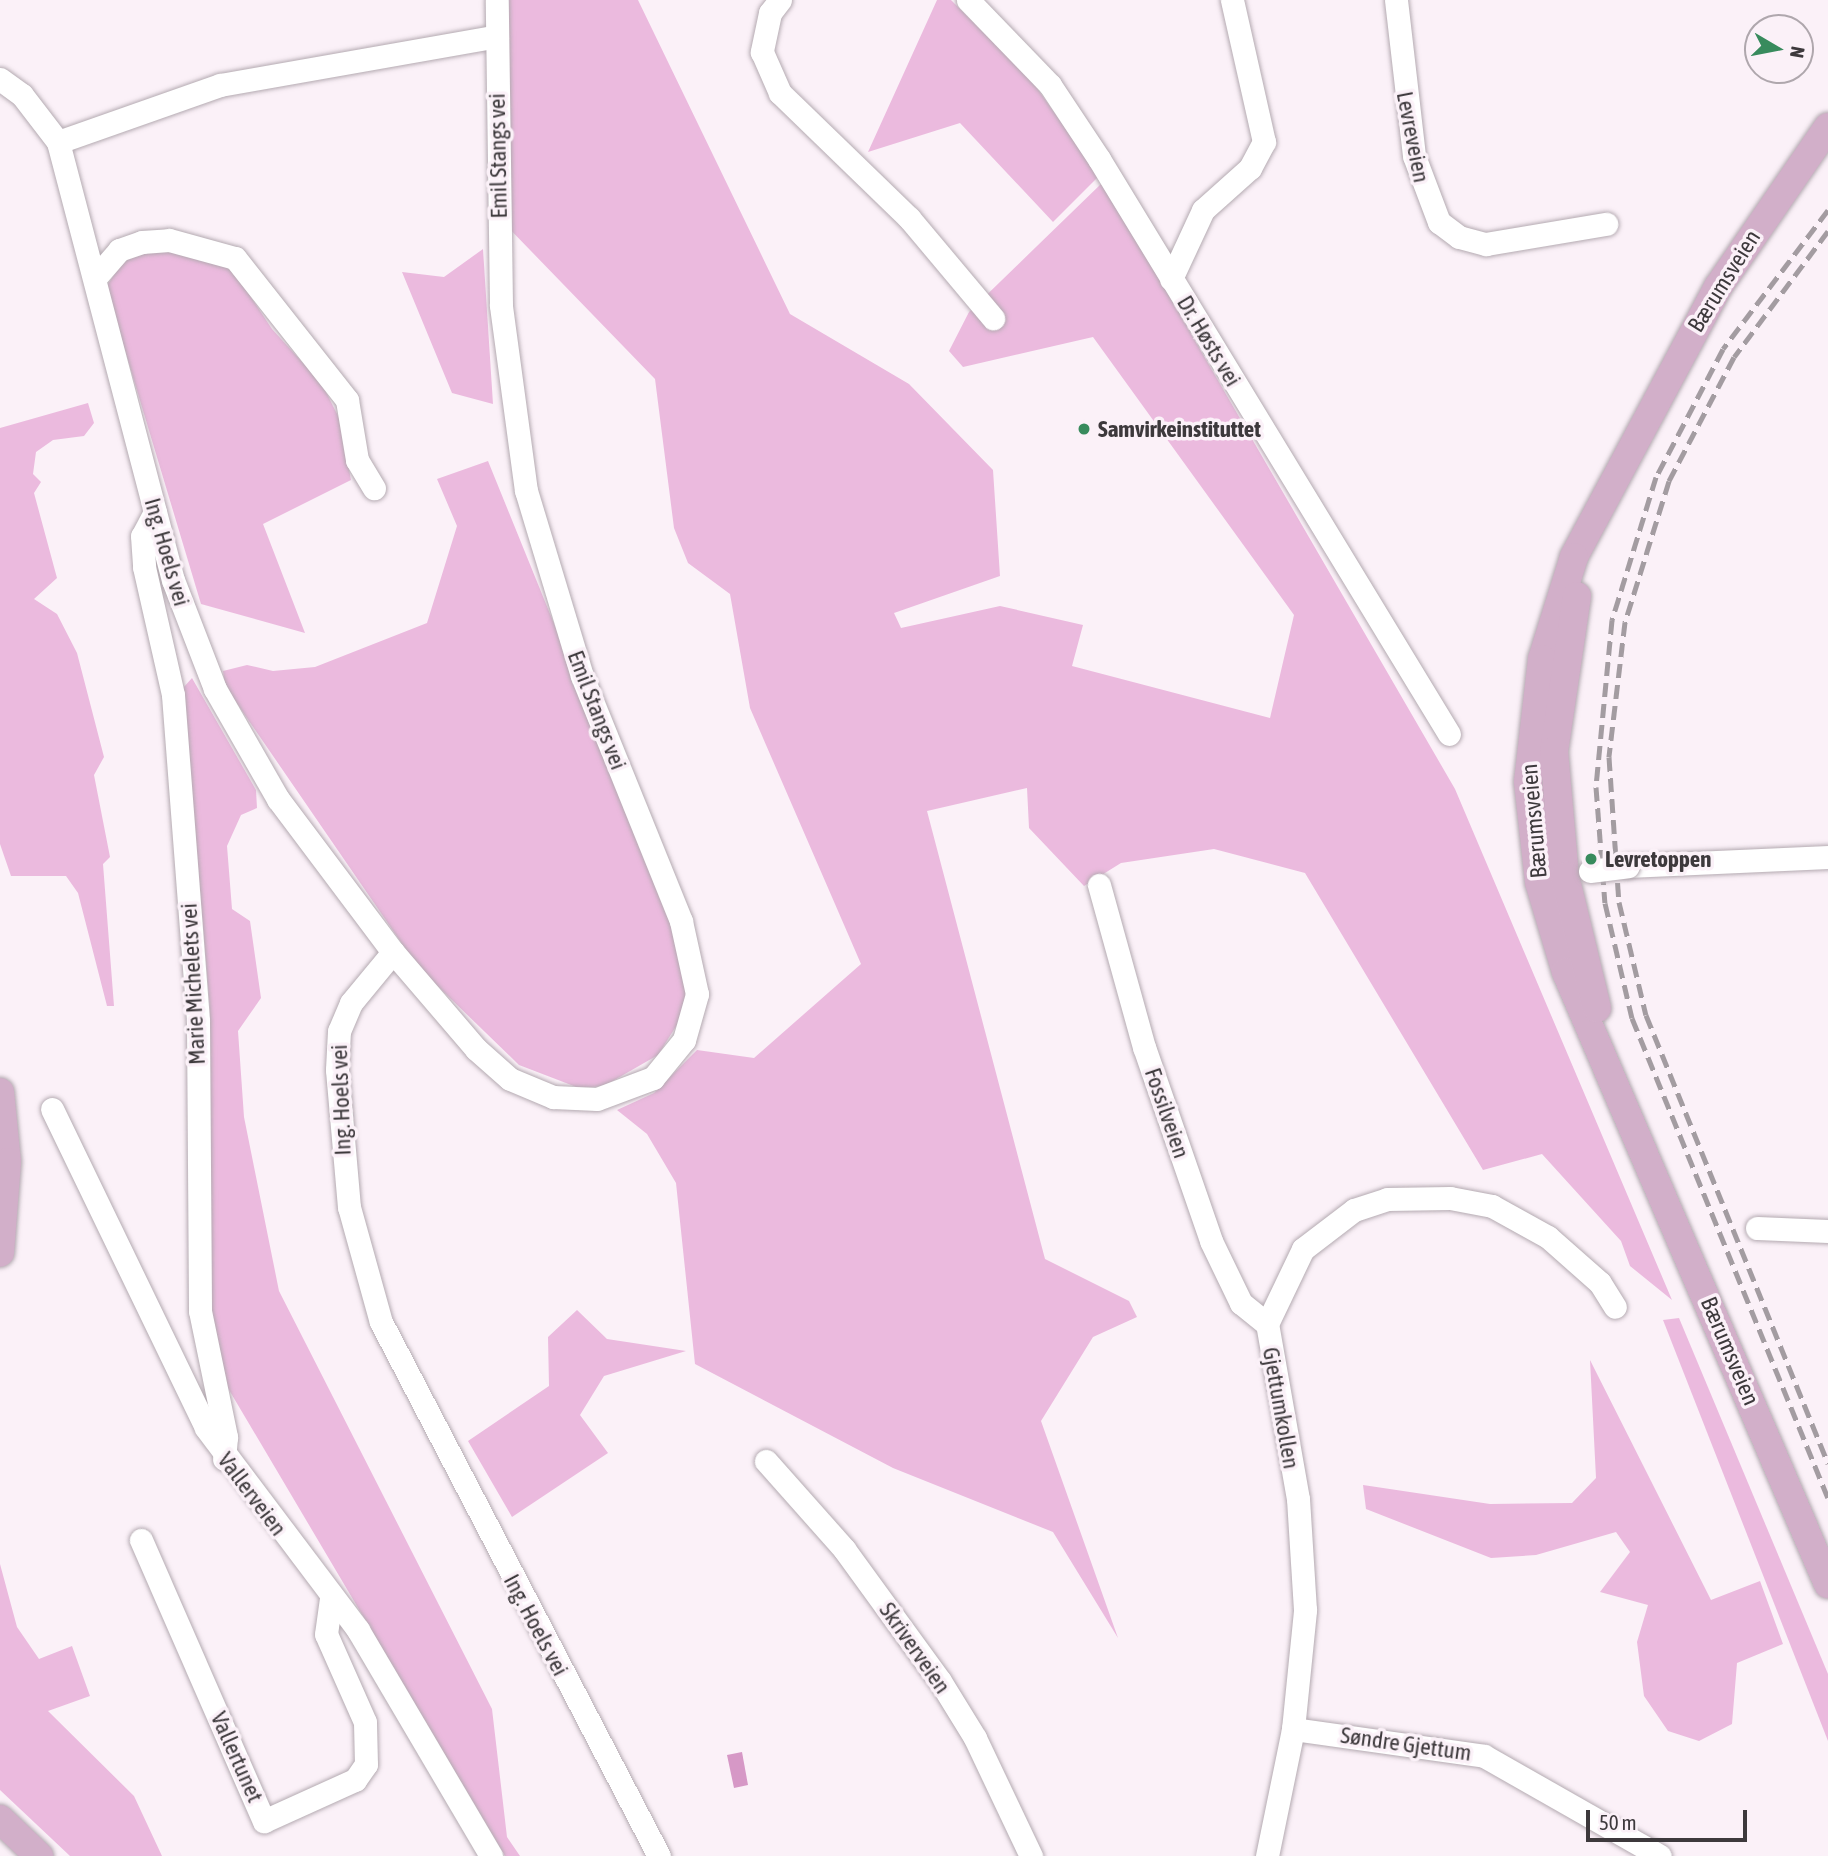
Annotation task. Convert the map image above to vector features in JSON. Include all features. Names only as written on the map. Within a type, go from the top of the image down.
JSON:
[{"type":"main road","name":"Bærumsveien","points":[[1828,127],[1718,288],[1563,587],[1535,698],[1528,782],[1565,876],[1566,972],[1632,1117],[1828,1584]]},
{"type":"main road","points":[[0,1092],[7,1175],[0,1253]]},
{"type":"main road","points":[[0,1819],[39,1856]]},
{"type":"street","name":"Emil Stangs vei","points":[[393,952],[477,1049],[510,1079],[553,1097],[597,1099],[653,1077],[684,1041],[697,993],[685,931],[582,676],[526,491],[501,305],[497,0]]},
{"type":"street","points":[[780,0],[770,13],[762,52],[780,93],[900,209],[993,318]]},
{"type":"street","name":"Dr. Høsts vei","points":[[968,0],[1050,85],[1449,734]]},
{"type":"street","points":[[1171,279],[1203,210],[1250,167],[1264,142],[1232,0]]},
{"type":"street","name":"Levreveien","points":[[1396,0],[1413,156],[1439,222],[1459,237],[1486,244],[1606,224]]},
{"type":"street","points":[[58,142],[220,85],[497,36]]},
{"type":"street","name":"Ing. Hoels vei","points":[[0,79],[22,95],[58,142],[155,512],[191,632],[243,745],[393,952],[351,1003],[339,1031],[339,1144],[361,1265],[408,1383],[659,1856]]},
{"type":"street","points":[[94,278],[119,250],[142,242],[169,240],[235,258],[347,400],[357,460],[374,488]]},
{"type":"street","name":"Marie Michelets vei","points":[[155,512],[142,537],[144,567],[173,695],[198,1021],[200,1311],[226,1437],[224,1460]]},
{"type":"street","points":[[1565,876],[1628,866],[1828,857]]},
{"type":"street","name":"Fossilveien","points":[[1099,885],[1144,1047],[1211,1241],[1241,1303],[1267,1324]]},
{"type":"street","name":"Vallerveien","points":[[52,1109],[131,1281],[224,1460],[331,1597],[383,1669],[491,1856]]},
{"type":"street","name":"Gjettumkollen","points":[[1267,1856],[1293,1729],[1305,1611],[1303,1550],[1267,1324],[1279,1288],[1324,1227],[1387,1199],[1423,1195],[1492,1206],[1548,1237],[1600,1283],[1615,1307]]},
{"type":"street","points":[[1757,1227],[1828,1231]]},
{"type":"street","name":"Skriverveien","points":[[766,1461],[844,1549],[933,1671],[975,1738],[1031,1856]]},
{"type":"street","name":"Vallertunet","points":[[141,1539],[264,1821],[355,1780],[366,1764],[365,1722],[326,1634],[331,1597]]},
{"type":"street","name":"Søndre Gjettum","points":[[1293,1729],[1484,1756],[1660,1856]]},
{"type":"shaded area","points":[[497,0],[638,0],[790,314],[909,384],[993,470],[1000,576],[894,613],[901,628],[1000,606],[1083,625],[1072,666],[1270,718],[1294,615],[1093,337],[963,367],[949,351],[969,312],[1103,182],[1455,789],[1672,1300],[1630,1266],[1621,1241],[1542,1154],[1483,1170],[1305,873],[1214,849],[1121,863],[1084,886],[1029,828],[1027,788],[927,811],[1045,1259],[1129,1301],[1137,1317],[1093,1337],[1041,1421],[1118,1638],[1053,1532],[893,1468],[695,1364],[676,1183],[647,1134],[617,1110],[654,1093],[697,1050],[754,1058],[861,964],[750,708],[730,594],[688,563],[674,528],[655,379],[499,218]]},
{"type":"shaded area","points":[[937,0],[951,0],[1032,81],[1099,176],[1053,222],[960,123],[868,152]]},
{"type":"shaded area","points":[[169,245],[209,255],[233,270],[272,329],[322,384],[340,420],[351,480],[263,524],[305,633],[201,604],[106,287],[126,257]]},
{"type":"shaded area","points":[[483,249],[493,404],[452,393],[402,272],[444,277]]},
{"type":"shaded area","points":[[88,403],[94,423],[84,436],[53,440],[36,452],[33,474],[41,482],[34,493],[57,578],[34,599],[57,614],[77,653],[104,757],[94,775],[110,857],[103,864],[114,1006],[107,1006],[78,893],[66,876],[11,876],[0,844],[0,428]]},
{"type":"shaded area","points":[[488,461],[675,922],[692,1001],[658,1055],[604,1086],[579,1088],[519,1065],[418,967],[225,686],[223,671],[247,665],[273,671],[315,667],[427,623],[457,526],[437,479]]},
{"type":"shaded area","points":[[192,678],[256,790],[257,808],[241,815],[227,846],[232,909],[250,921],[261,998],[238,1031],[244,1117],[279,1291],[492,1709],[507,1837],[520,1856],[505,1856],[219,1373],[207,1265],[210,1009],[183,688]]},
{"type":"shaded area","points":[[577,1310],[607,1339],[686,1351],[604,1376],[580,1415],[608,1453],[512,1517],[468,1441],[549,1386],[548,1337]]},
{"type":"shaded area","points":[[1679,1318],[1828,1674],[1828,1741],[1663,1320]]},
{"type":"shaded area","points":[[1590,1360],[1711,1600],[1760,1581],[1783,1644],[1737,1663],[1732,1724],[1699,1741],[1668,1731],[1644,1696],[1637,1642],[1648,1605],[1600,1592],[1630,1552],[1616,1532],[1536,1555],[1491,1558],[1366,1509],[1363,1485],[1490,1504],[1572,1503],[1596,1478]]},
{"type":"shaded area","points":[[0,1564],[17,1627],[39,1659],[72,1646],[90,1696],[48,1711],[134,1796],[162,1856],[70,1856],[0,1790]]},
{"type":"shaded area","points":[[742,1752],[748,1785],[734,1788],[727,1755]]},
{"type":"railway","points":[[1828,210],[1723,349],[1656,477],[1612,620],[1596,787],[1605,903],[1632,1018],[1828,1498]]},
{"type":"railway","points":[[1828,231],[1734,357],[1669,481],[1625,622],[1609,757],[1619,902],[1646,1015],[1828,1463]]},
{"type":"place","name":"Samvirkeinstituttet","points":[[1084,429]]},
{"type":"place","name":"Levretoppen","points":[[1591,859]]}]
